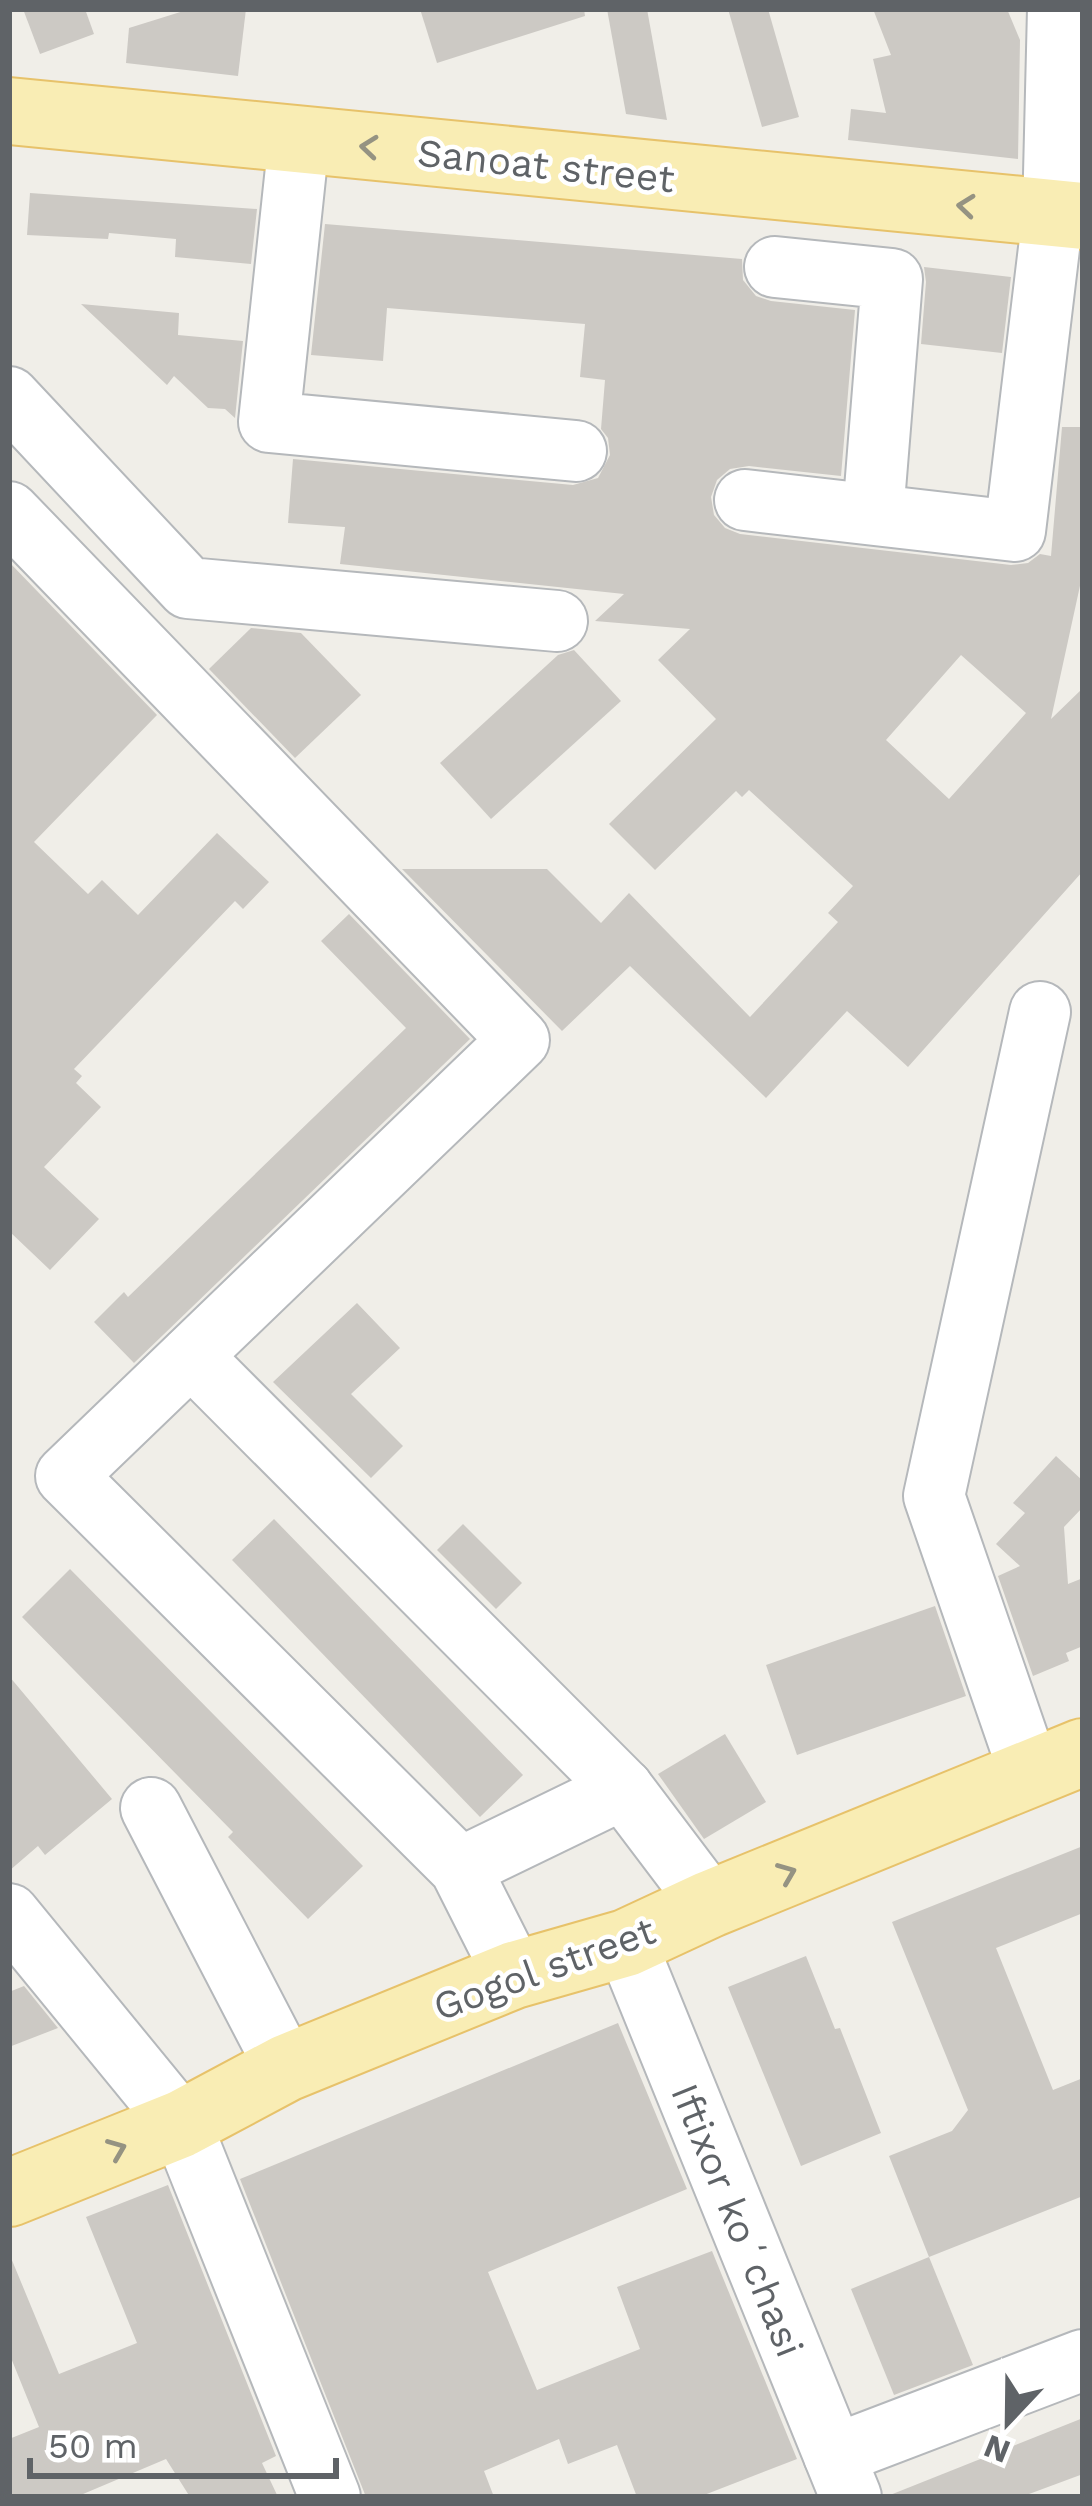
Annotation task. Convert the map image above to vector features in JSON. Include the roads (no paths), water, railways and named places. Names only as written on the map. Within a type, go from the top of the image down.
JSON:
[{"type":"main road","name":"Sanoat street","points":[[9,111],[1068,216]]},
{"type":"main road","name":"Gogol street","points":[[9,2194],[181,2124],[286,2068],[514,1975],[626,1943],[710,1904],[1057,1763]]},
{"type":"street","points":[[745,500],[1015,531],[1068,216],[1060,9]]},
{"type":"street","points":[[299,140],[269,422],[576,451]]},
{"type":"street","points":[[775,267],[892,279],[874,514]]},
{"type":"street","points":[[9,397],[188,588],[556,621]]},
{"type":"street","points":[[9,512],[519,1040],[67,1476],[460,1868],[514,1975]]},
{"type":"street","points":[[1040,1012],[934,1496],[1057,1763]]},
{"type":"street","points":[[191,1357],[623,1790],[710,1904]]},
{"type":"street","points":[[460,1868],[623,1790]]},
{"type":"street","points":[[152,1808],[286,2068]]},
{"type":"street","points":[[9,1914],[181,2124],[330,2497]]},
{"type":"street","name":"Iftixor koʻchasi","points":[[626,1943],[843,2476]]},
{"type":"street","points":[[843,2476],[1083,2360]]}]
